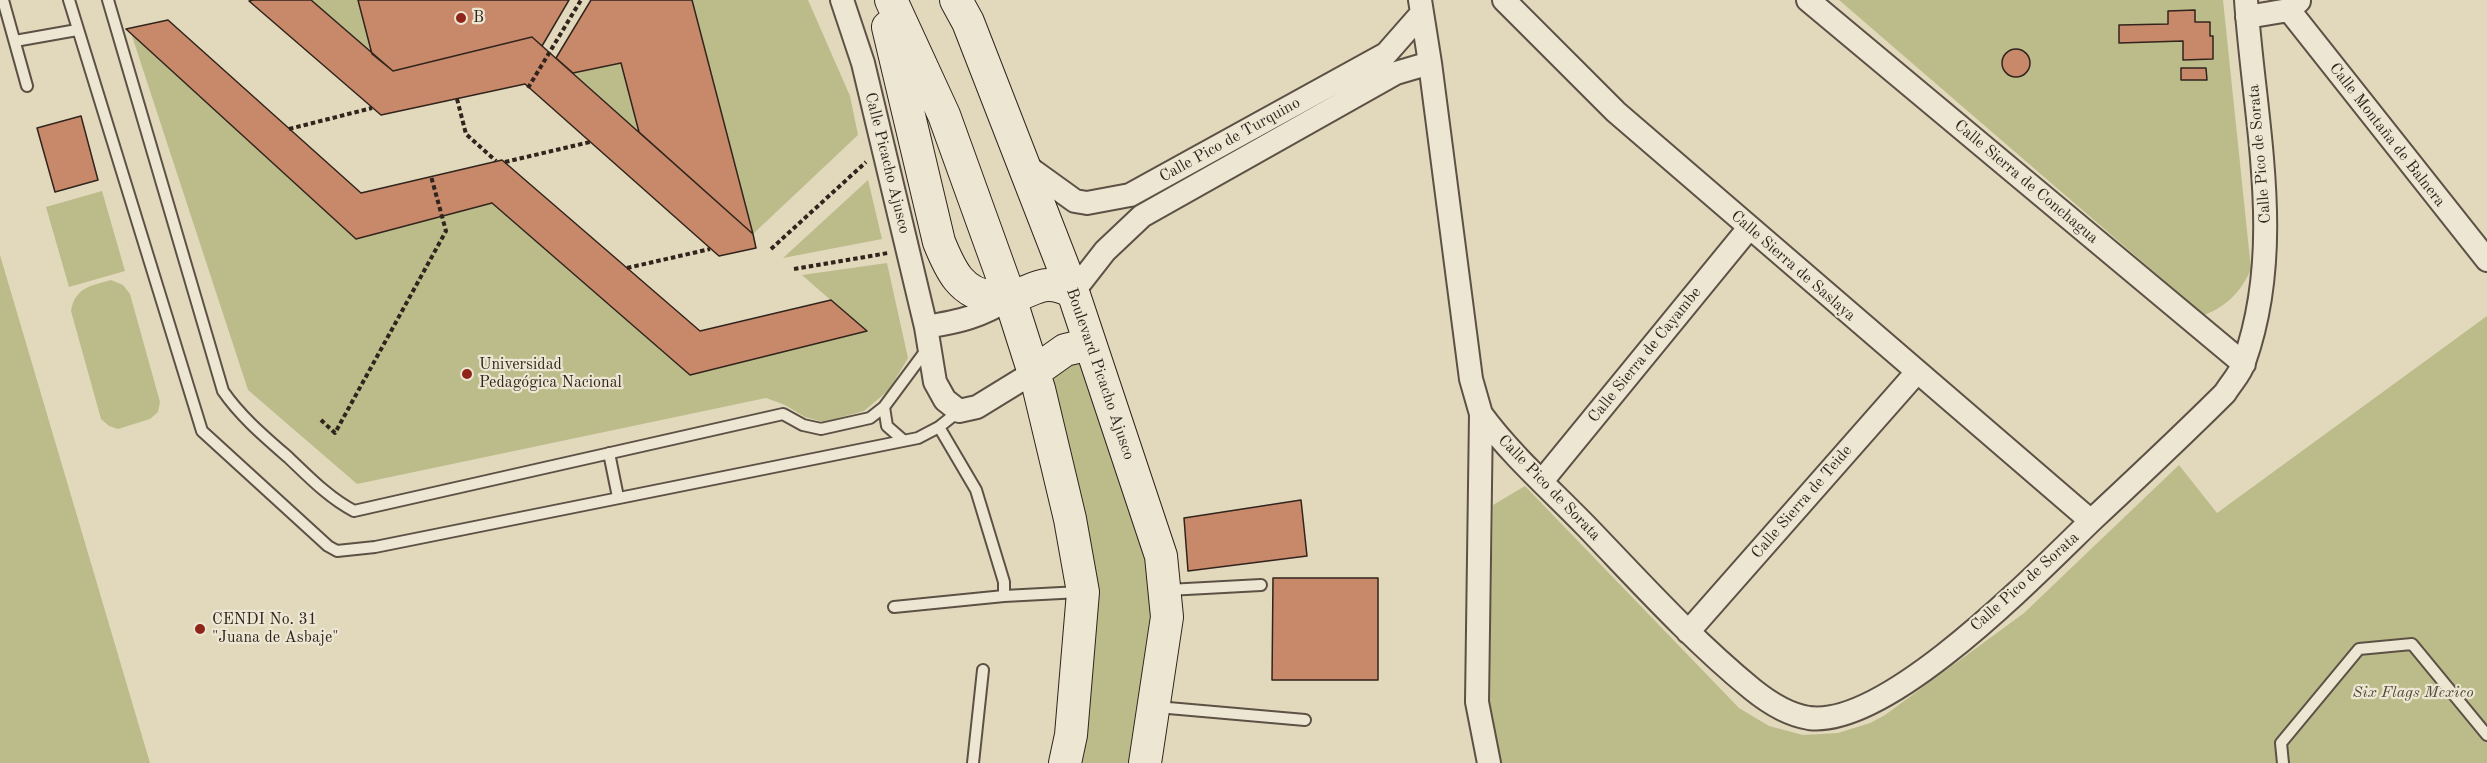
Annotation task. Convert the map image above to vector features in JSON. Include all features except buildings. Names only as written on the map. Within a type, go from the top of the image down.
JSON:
[{"type":"main road","points":[[882,0],[939,242],[951,271],[966,289],[984,296],[1010,298],[1041,284],[1059,285],[1073,292]]},
{"type":"main road","points":[[891,0],[944,115],[1010,298],[1034,372],[1070,519],[1083,592],[1064,751]]},
{"type":"main road","name":"Boulevard Picacho Ajusco","points":[[957,0],[1025,165],[1073,292],[1161,556],[1167,617],[1145,763]]},
{"type":"main road","points":[[1034,372],[1065,350],[1090,344]]},
{"type":"street","name":"Calle Picacho Ajusco","points":[[842,0],[863,63],[928,336],[935,382],[945,400],[959,411]]},
{"type":"street","name":"Calle Sierra de Saslaya","points":[[1504,0],[1616,112],[2091,521]]},
{"type":"street","name":"Calle Sierra de Conchagua","points":[[1808,0],[2244,364]]},
{"type":"street","points":[[2247,9],[2295,5]]},
{"type":"street","name":"Calle Montaña de Balnera","points":[[2295,5],[2487,260]]},
{"type":"street","name":"Calle Pico de Sorata","points":[[1421,7],[1471,379],[1481,414],[1477,702],[1489,763]]},
{"type":"street","name":"Calle Pico de Turquino","points":[[1025,165],[1075,201],[1087,203],[1130,195],[1386,54],[1421,7]]},
{"type":"street","name":"Calle Pico de Sorata","points":[[1481,414],[1503,444],[1542,481],[1688,632],[1754,691],[1784,710],[1809,718],[1833,717],[1878,699],[1920,673],[2016,595],[2225,393],[2244,364],[2260,299],[2267,217],[2247,9]]},
{"type":"street","name":"Calle Pico de Turquino","points":[[1073,292],[1105,251],[1152,209],[1396,73],[1430,63]]},
{"type":"street","name":"Calle Sierra de Cayambe","points":[[1542,481],[1749,228]]},
{"type":"street","points":[[928,336],[989,311],[1010,298]]},
{"type":"street","points":[[959,411],[977,407],[1034,372]]},
{"type":"street","name":"Calle Sierra de Teide","points":[[1688,632],[1917,372]]},
{"type":"lane","points":[[3,0],[27,86]]},
{"type":"lane","points":[[69,0],[202,431],[328,546],[337,551],[375,547],[918,438],[939,427],[959,411]]},
{"type":"lane","points":[[108,0],[223,391],[236,409],[336,502],[354,511],[783,414],[802,425],[821,429],[870,418],[885,407],[892,393],[904,383],[928,336]]},
{"type":"lane","points":[[15,41],[77,30]]},
{"type":"lane","points":[[885,407],[886,426],[903,440]]},
{"type":"lane","points":[[939,427],[976,490],[1004,582],[1004,596]]},
{"type":"lane","points":[[609,453],[618,497]]},
{"type":"lane","points":[[1164,590],[1261,585]]},
{"type":"lane","points":[[894,607],[1004,596],[1083,592]]},
{"type":"lane","points":[[2283,763],[2281,743],[2359,649],[2412,644],[2487,735]]},
{"type":"lane","points":[[973,763],[983,670]]},
{"type":"lane","points":[[1154,706],[1305,720]]},
{"type":"path","points":[[528,88],[581,0]]},
{"type":"path","points":[[457,99],[466,134],[496,161]]},
{"type":"path","points":[[289,129],[372,108]]},
{"type":"path","points":[[505,162],[590,142]]},
{"type":"path","points":[[771,249],[870,158]]},
{"type":"path","points":[[321,420],[335,433],[446,231],[431,176]]},
{"type":"path","points":[[627,268],[710,249]]},
{"type":"path","points":[[794,269],[891,252]]},
{"type":"green space","points":[[311,0],[358,0],[372,54]]},
{"type":"green space","points":[[692,0],[808,0],[850,96],[858,135],[753,234]]},
{"type":"green space","points":[[1839,0],[2223,0],[2251,269],[2243,285],[2226,303],[2204,315]]},
{"type":"green space","points":[[131,33],[356,239],[492,203],[690,375],[866,331],[802,275],[887,263],[908,358],[889,390],[864,411],[823,422],[805,417],[785,405],[766,398],[357,484],[248,390]]},
{"type":"green space","points":[[621,63],[639,132],[573,73]]},
{"type":"green space","points":[[868,180],[882,239],[783,258]]},
{"type":"green space","points":[[102,191],[125,271],[69,287],[46,207]]},
{"type":"green space","points":[[0,255],[150,763],[0,763]]},
{"type":"green space","points":[[111,280],[123,285],[130,294],[160,402],[158,412],[150,419],[118,429],[109,426],[101,419],[71,311],[80,292]]},
{"type":"green space","name":"Six Flags Mexico","points":[[2487,316],[2487,763],[1501,763],[1489,709],[1493,505],[1525,486],[1739,708],[1769,726],[1803,735],[1838,733],[1870,723],[1885,715],[2024,613],[2179,465],[2217,513]]},
{"type":"green space","points":[[1093,351],[1157,555],[1143,763],[1065,763],[1085,590],[1039,372]]},
{"type":"place","name":"B","points":[[461,18]]},
{"type":"place","name":"Universidad Pedagógica Nacional","points":[[467,374]]},
{"type":"place","name":"CENDI No. 31 \"Juana de Asbaje\"","points":[[200,629]]}]
